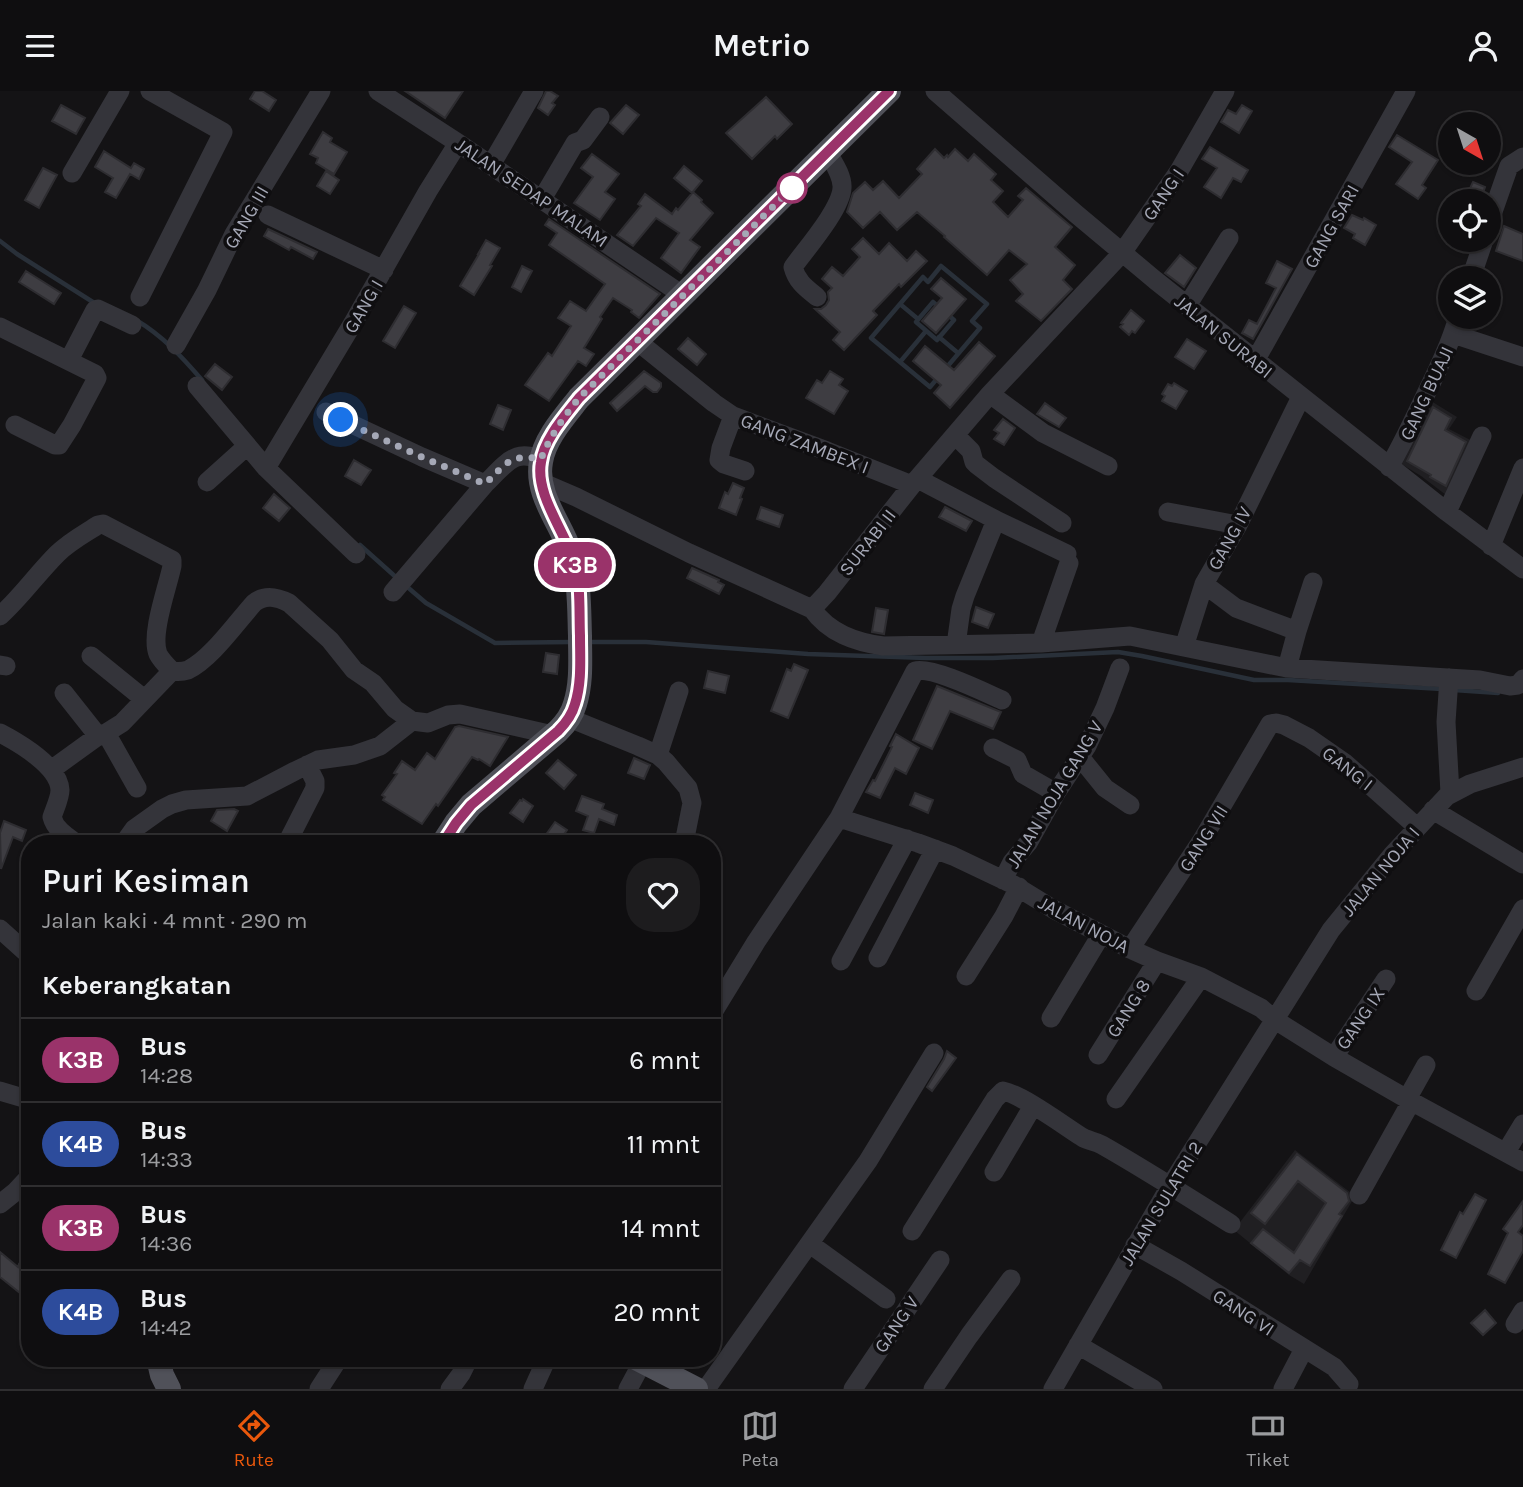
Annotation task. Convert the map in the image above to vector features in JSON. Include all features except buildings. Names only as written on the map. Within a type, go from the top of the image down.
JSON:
[{"type":"main road","points":[[448,835],[471,805],[561,727],[575,706],[579,686],[580,644],[577,572],[564,534],[550,507],[541,470],[547,444],[579,398],[889,91]]},
{"type":"main road","points":[[160,1367],[169,1389]]},
{"type":"main road","points":[[653,1367],[696,1389]]},
{"type":"street","points":[[72,173],[120,91]]},
{"type":"street","points":[[140,297],[223,132],[150,91]]},
{"type":"street","name":"GANG III","points":[[176,345],[234,234],[321,91]]},
{"type":"street","points":[[491,165],[534,91]]},
{"type":"street","name":"JALAN SURABI","points":[[935,91],[1187,306],[1389,467],[1523,569]]},
{"type":"street","name":"GANG I","points":[[1122,253],[1202,134],[1225,91]]},
{"type":"street","name":"GANG SARI","points":[[1255,361],[1406,91]]},
{"type":"street","name":"JALAN SEDAP MALAM","points":[[382,92],[684,296]]},
{"type":"street","points":[[542,199],[575,143],[583,140],[600,117]]},
{"type":"street","name":"GANG I","points":[[269,464],[458,143]]},
{"type":"street","points":[[817,297],[802,285],[795,276],[793,267],[813,242],[839,199],[842,187],[828,153]]},
{"type":"street","points":[[1501,189],[1509,166],[1523,157]]},
{"type":"street","points":[[268,215],[384,270]]},
{"type":"street","points":[[1187,306],[1229,238]]},
{"type":"street","name":"SURABI II","points":[[812,608],[990,394],[1122,253]]},
{"type":"street","points":[[69,360],[95,310],[132,325]]},
{"type":"street","points":[[0,327],[69,360],[95,374],[97,378],[61,443],[55,445],[15,425]]},
{"type":"street","name":"GANG BUAJI","points":[[1389,467],[1404,441],[1454,329]]},
{"type":"street","points":[[1464,329],[1523,357]]},
{"type":"street","name":"GANG ZAMBEX I","points":[[637,341],[733,416],[915,482],[1068,558],[1041,643]]},
{"type":"street","points":[[197,386],[247,446],[269,464],[356,554]]},
{"type":"street","points":[[990,394],[1043,433],[1108,467]]},
{"type":"street","name":"GANG IV","points":[[1297,631],[1236,608],[1203,584],[1238,525],[1301,397]]},
{"type":"street","points":[[326,412],[485,484]]},
{"type":"street","points":[[733,416],[719,460],[745,471]]},
{"type":"street","points":[[956,435],[971,451],[977,465],[1062,523]]},
{"type":"street","points":[[1447,512],[1482,436]]},
{"type":"street","points":[[207,482],[247,446]]},
{"type":"street","points":[[398,586],[485,484],[512,459],[526,456],[576,497],[690,553],[812,608],[822,622],[833,630],[870,644],[1041,643],[1123,636],[1287,668],[1480,680],[1514,686],[1520,684],[1523,679]]},
{"type":"street","points":[[1491,546],[1523,468]]},
{"type":"street","points":[[1168,512],[1238,525]]},
{"type":"street","points":[[956,645],[965,596],[996,520]]},
{"type":"street","points":[[0,616],[67,545],[103,524],[172,561],[156,639],[158,653],[172,671]]},
{"type":"street","points":[[1287,668],[1313,582]]},
{"type":"street","points":[[1184,647],[1203,584]]},
{"type":"street","points":[[51,771],[122,723],[172,671],[186,671],[201,660],[261,598],[267,597],[281,599],[294,607],[330,640],[354,670],[373,683],[395,709],[412,720],[425,723],[460,714],[561,727],[658,755],[688,788],[691,803],[685,835]]},
{"type":"street","points":[[91,656],[144,699]]},
{"type":"street","name":"JALAN NOJA GANG V","points":[[1011,883],[1012,862],[1028,842],[1095,731],[1120,668]]},
{"type":"street","points":[[721,999],[839,818],[915,671],[920,669],[934,673],[1002,700]]},
{"type":"street","points":[[1449,680],[1447,758],[1450,793]]},
{"type":"street","points":[[658,755],[679,691]]},
{"type":"street","points":[[64,693],[102,735],[137,788]]},
{"type":"street","points":[[130,835],[134,829],[172,804],[186,800],[247,796],[307,765],[328,758],[354,755],[380,746],[412,720]]},
{"type":"street","name":"GANG I","points":[[1270,724],[1284,725],[1333,754],[1417,827]]},
{"type":"street","name":"GANG VII","points":[[1130,949],[1208,830],[1270,724]]},
{"type":"street","points":[[0,733],[23,745],[58,779],[60,794],[52,821],[66,835]]},
{"type":"street","points":[[993,748],[1017,760],[1023,774],[1056,793]]},
{"type":"street","points":[[1080,757],[1105,788],[1130,805]]},
{"type":"street","points":[[292,835],[315,788],[315,781],[307,765]]},
{"type":"street","name":"JALAN NOJA I","points":[[1275,1020],[1331,930],[1433,810],[1450,793],[1523,767]]},
{"type":"street","points":[[1433,810],[1523,864]]},
{"type":"street","name":"JALAN NOJA","points":[[839,818],[935,849],[1011,883],[1053,909],[1130,949],[1201,977],[1261,1008],[1275,1020],[1334,1057],[1514,1157]]},
{"type":"street","points":[[841,961],[906,839]]},
{"type":"street","points":[[878,958],[935,849]]},
{"type":"street","points":[[966,976],[1004,916],[1011,883]]},
{"type":"street","points":[[1476,991],[1523,909]]},
{"type":"street","points":[[0,929],[21,948]]},
{"type":"street","points":[[1051,1018],[1101,935]]},
{"type":"street","name":"GANG 8","points":[[1098,1055],[1157,961]]},
{"type":"street","points":[[1116,1099],[1201,977]]},
{"type":"street","name":"GANG IX","points":[[1334,1057],[1386,979]]},
{"type":"street","name":"JALAN SULATRI 2","points":[[1055,1388],[1170,1186],[1275,1020]]},
{"type":"street","points":[[706,1389],[868,1161],[934,1053]]},
{"type":"street","points":[[1359,1195],[1426,1065]]},
{"type":"street","points":[[0,1091],[21,1097]]},
{"type":"street","points":[[912,1231],[1000,1093],[1006,1091],[1086,1140],[1098,1142],[1231,1224]]},
{"type":"street","points":[[994,1172],[1033,1106]]},
{"type":"street","points":[[1514,1157],[1523,1124]]},
{"type":"street","points":[[0,1204],[21,1186]]},
{"type":"street","points":[[810,1244],[886,1299]]},
{"type":"street","name":"GANG VI","points":[[1135,1245],[1334,1367],[1349,1384]]},
{"type":"street","name":"GANG V","points":[[853,1389],[940,1260]]},
{"type":"street","points":[[933,1389],[1011,1279]]},
{"type":"street","points":[[1078,1345],[1153,1389]]},
{"type":"street","points":[[1283,1389],[1304,1349]]},
{"type":"street","points":[[318,1389],[333,1367]]},
{"type":"street","points":[[450,1389],[465,1367]]},
{"type":"street","points":[[533,1389],[543,1367]]},
{"type":"street","points":[[628,1389],[636,1367]]},
{"type":"shaded area","points":[[1431,401],[1457,417],[1449,429],[1480,445],[1450,498],[1398,462]]},
{"type":"shaded area","points":[[1295,1150],[1355,1196],[1304,1284],[1234,1230]]},
{"type":"waterway","points":[[0,241],[96,304]]},
{"type":"waterway","points":[[941,266],[987,304],[972,321],[980,328],[930,387],[871,338],[923,277],[928,282],[941,266]]},
{"type":"waterway","points":[[933,302],[954,320],[937,340],[916,322],[933,302]]},
{"type":"waterway","points":[[900,304],[918,319]]},
{"type":"waterway","points":[[136,320],[163,340],[202,380]]},
{"type":"waterway","points":[[900,362],[926,331]]},
{"type":"waterway","points":[[939,337],[958,353]]},
{"type":"waterway","points":[[360,545],[398,579]]},
{"type":"waterway","points":[[405,585],[426,603],[495,643],[571,642]]},
{"type":"waterway","points":[[586,642],[646,642],[808,654],[926,658],[1118,652],[1254,680],[1442,689]]},
{"type":"waterway","points":[[1454,690],[1498,693]]},
{"type":"bus line","name":"K3B","points":[[448,835],[471,805],[558,731],[575,706],[580,675],[578,581],[564,534],[541,482],[541,459],[547,444],[579,398],[889,91]]},
{"type":"route","points":[[341,420],[485,484],[518,456],[541,459],[555,431],[579,398],[800,180],[792,188]]}]
